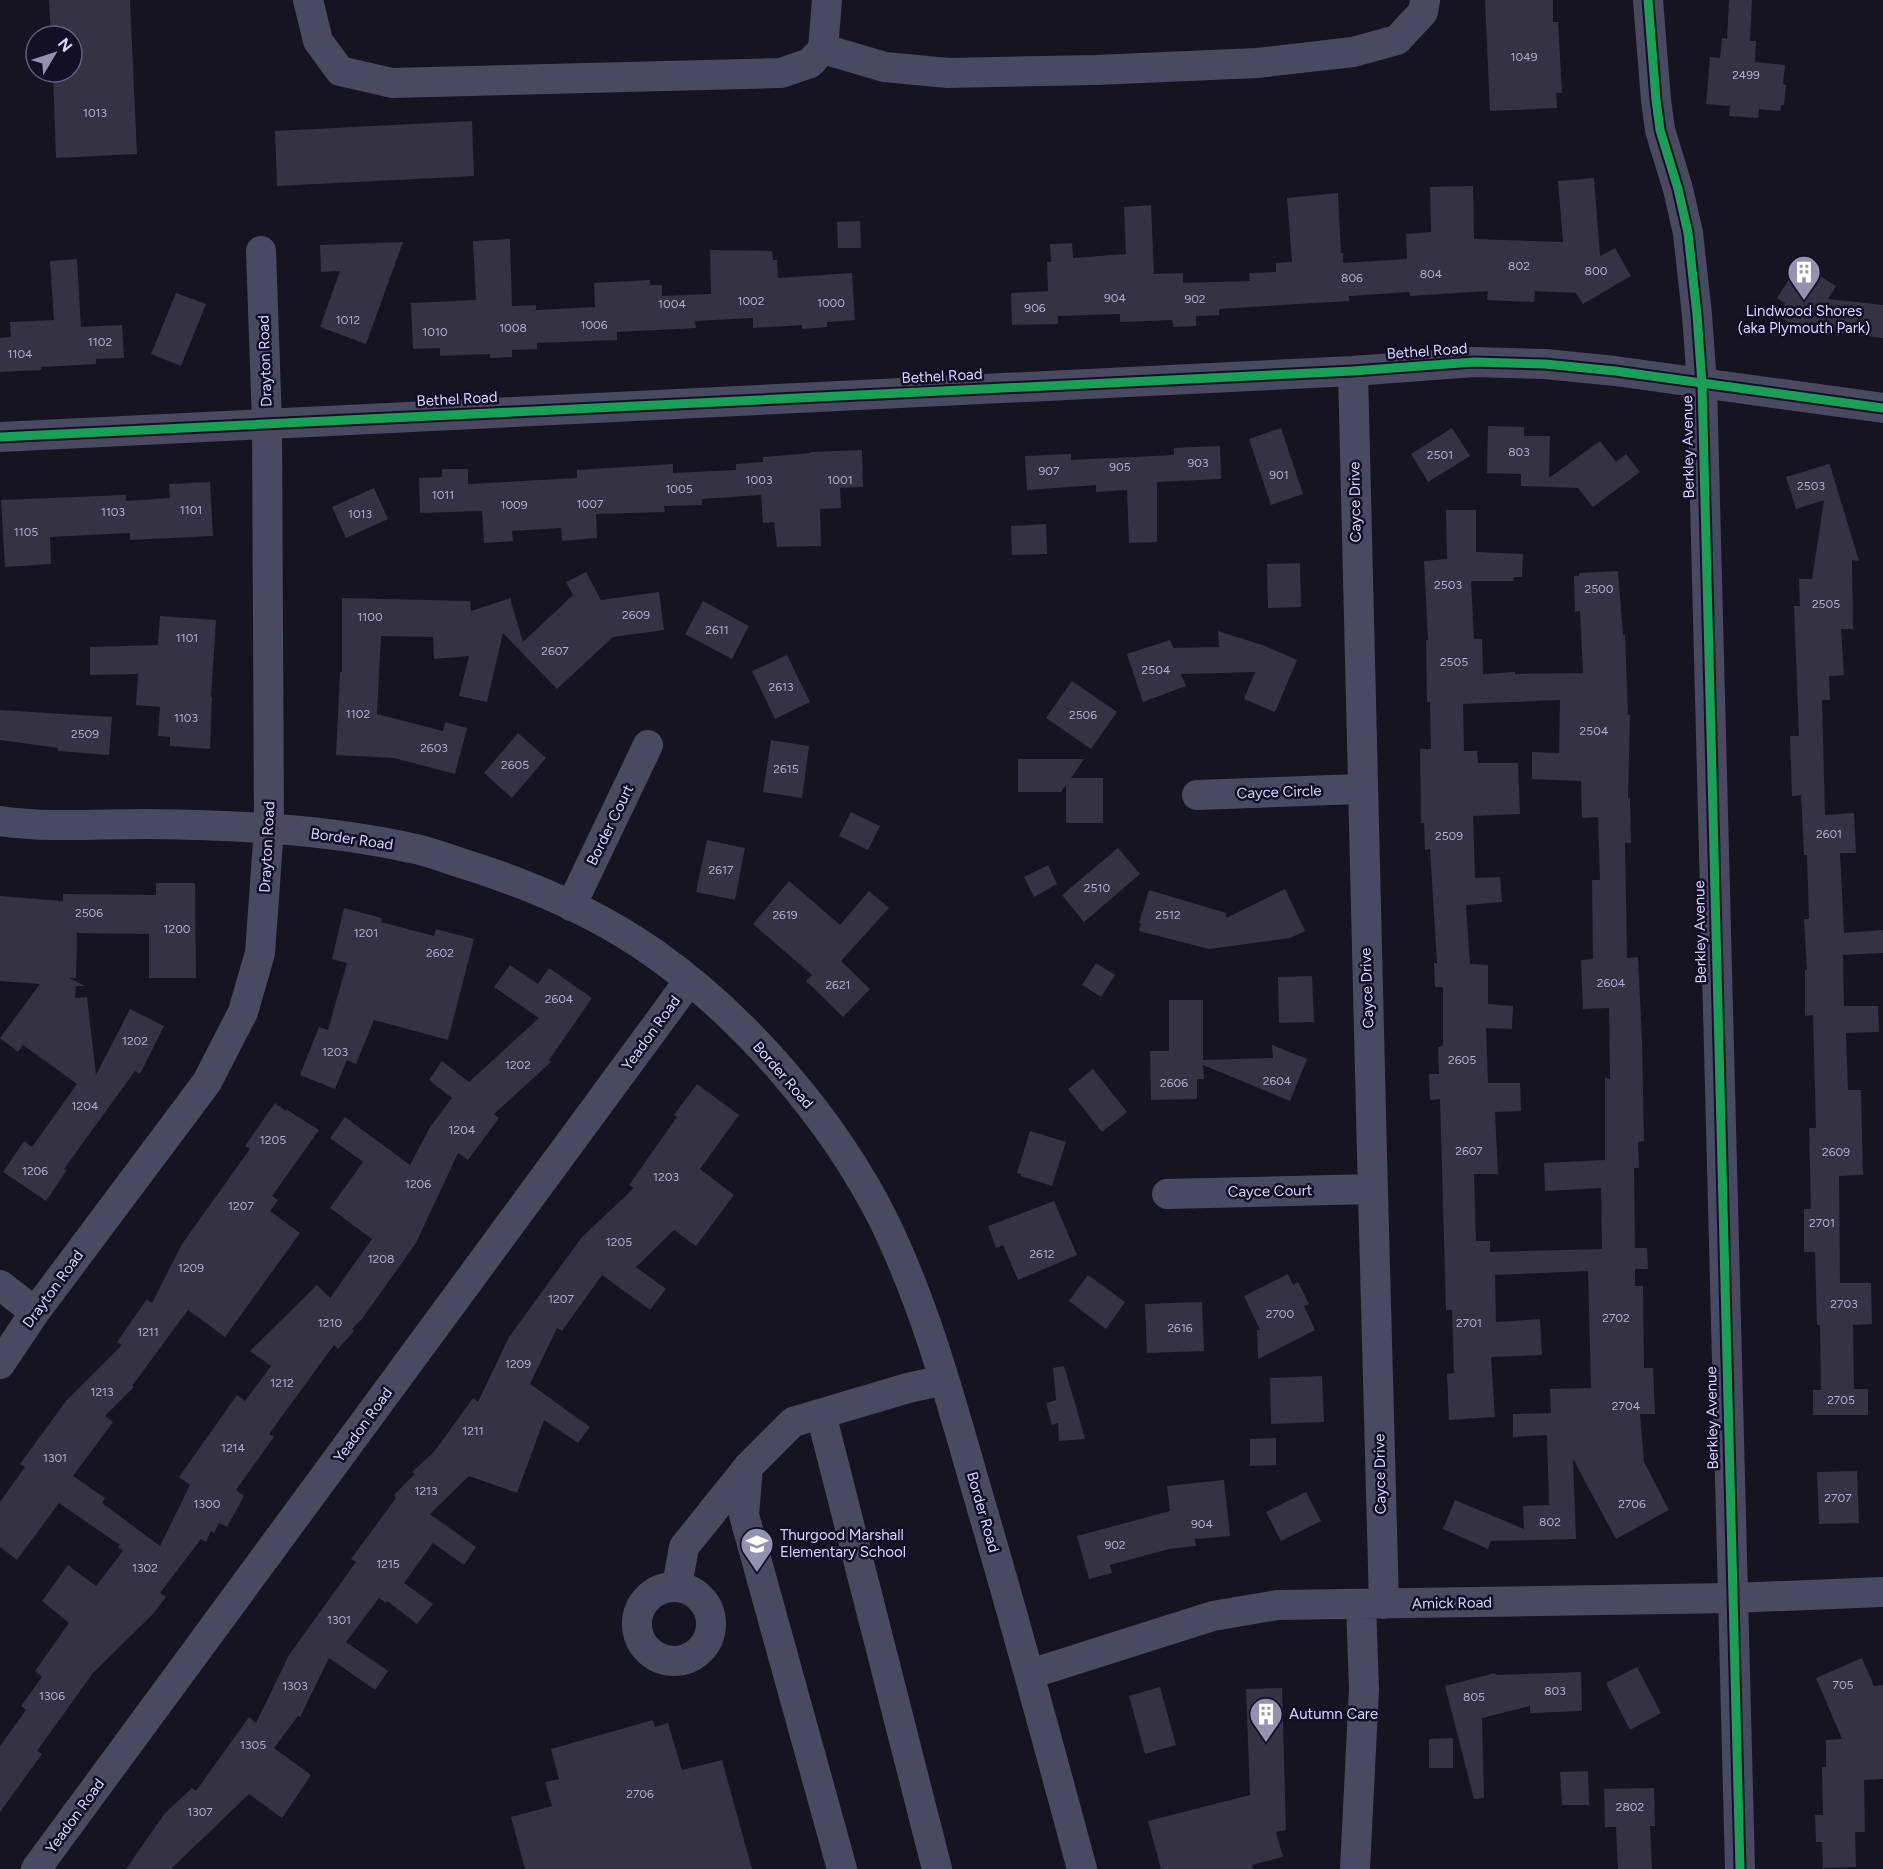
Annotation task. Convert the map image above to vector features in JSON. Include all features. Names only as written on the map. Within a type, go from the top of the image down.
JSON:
[{"type":"street","points":[[308,0],[318,41],[340,71],[392,83],[781,73],[810,63],[823,49],[827,0]]},
{"type":"street","points":[[823,49],[885,67],[948,73],[1257,63],[1353,52],[1397,40],[1423,12],[1425,0]]},
{"type":"street","name":"Berkley Avenue","points":[[1648,0],[1654,88],[1660,130],[1678,189],[1688,233],[1702,384],[1740,1869]]},
{"type":"street","name":"Drayton Road","points":[[0,1364],[35,1312],[207,1082],[243,1011],[260,953],[269,828],[267,423],[261,251]]},
{"type":"street","name":"Bethel Road","points":[[0,437],[1353,371],[1474,362],[1545,364],[1615,371],[1883,408]]},
{"type":"street","name":"Cayce Drive","points":[[1353,371],[1360,789],[1373,1189],[1372,1604],[1364,1689],[1355,1869]]},
{"type":"street","name":"Border Court","points":[[571,906],[648,745]]},
{"type":"street","name":"Cayce Circle","points":[[1197,795],[1360,789]]},
{"type":"street","name":"Border Road","points":[[0,821],[56,826],[105,824],[269,828],[348,837],[414,848],[501,875],[599,919],[654,953],[742,1028],[798,1089],[858,1173],[902,1262],[925,1320],[944,1380],[1030,1674],[1082,1869]]},
{"type":"street","name":"Yeadon Road","points":[[36,1869],[689,981]]},
{"type":"street","name":"Cayce Court","points":[[1167,1194],[1373,1189]]},
{"type":"street","points":[[0,1285],[35,1312]]},
{"type":"street","points":[[676,1586],[684,1547],[748,1467],[793,1422],[944,1380]]},
{"type":"street","points":[[820,1414],[937,1869]]},
{"type":"street","points":[[748,1467],[744,1515],[842,1869]]},
{"type":"street","name":"Amick Road","points":[[1030,1674],[1213,1616],[1277,1605],[1732,1598],[1883,1593]]},
{"type":"building","points":[[49,0],[130,0],[137,154],[56,158],[53,84],[84,84],[84,24],[50,24]]},
{"type":"building","points":[[1485,0],[1553,0],[1553,22],[1558,22],[1562,93],[1556,93],[1557,108],[1490,111]]},
{"type":"building","points":[[1729,0],[1752,0],[1750,41],[1756,41],[1755,62],[1785,65],[1784,105],[1781,105],[1780,111],[1759,109],[1758,118],[1729,116],[1730,106],[1706,104],[1710,57],[1720,58],[1722,38],[1727,39]]},
{"type":"building","points":[[472,121],[474,176],[277,186],[275,131]]},
{"type":"building","points":[[1594,178],[1600,256],[1615,248],[1631,276],[1583,304],[1576,293],[1535,291],[1534,302],[1487,300],[1488,291],[1410,296],[1409,292],[1349,296],[1349,301],[1219,309],[1219,315],[1196,316],[1196,326],[1173,327],[1172,320],[1120,322],[1120,314],[1058,316],[1058,324],[1012,325],[1011,293],[1048,291],[1047,262],[1051,262],[1050,244],[1072,243],[1073,258],[1126,254],[1124,207],[1151,205],[1154,274],[1183,273],[1183,283],[1250,281],[1249,273],[1276,272],[1276,263],[1292,262],[1287,198],[1338,193],[1343,263],[1407,259],[1406,234],[1431,232],[1430,187],[1473,186],[1474,239],[1563,242],[1558,181]]},
{"type":"building","points":[[860,221],[861,248],[838,248],[837,222]]},
{"type":"building","points":[[510,239],[512,306],[536,305],[536,310],[595,307],[594,283],[650,280],[650,285],[662,285],[662,296],[711,294],[710,250],[772,251],[773,260],[777,260],[778,278],[852,273],[855,320],[827,322],[827,327],[802,329],[802,325],[753,328],[753,318],[695,321],[696,328],[617,332],[617,340],[537,343],[537,349],[512,350],[512,357],[490,358],[490,354],[440,356],[440,348],[413,349],[411,303],[476,300],[473,241]]},
{"type":"building","points":[[403,242],[366,344],[320,327],[340,271],[321,272],[320,245]]},
{"type":"building","points":[[77,259],[81,327],[122,325],[124,358],[96,359],[96,364],[0,372],[0,338],[11,337],[10,322],[54,320],[50,261]]},
{"type":"building","points":[[1799,263],[1836,286],[1828,299],[1883,305],[1883,338],[1825,331],[1813,325],[1807,334],[1777,315],[1785,303],[1777,298]]},
{"type":"building","points":[[176,293],[206,304],[181,366],[151,354]]},
{"type":"building","points":[[1488,426],[1524,427],[1524,436],[1550,436],[1549,478],[1600,441],[1616,462],[1626,454],[1640,472],[1593,507],[1578,488],[1521,486],[1521,474],[1487,473]]},
{"type":"building","points":[[1281,428],[1303,494],[1271,505],[1249,439]]},
{"type":"building","points":[[1452,428],[1470,456],[1428,482],[1411,454]]},
{"type":"building","points":[[1220,446],[1221,479],[1157,482],[1157,542],[1129,543],[1127,490],[1096,492],[1096,485],[1027,490],[1025,456],[1071,454],[1071,460],[1174,455],[1174,448]]},
{"type":"building","points":[[862,450],[863,487],[840,488],[841,508],[820,509],[821,546],[777,547],[774,522],[763,523],[761,495],[702,499],[702,505],[664,506],[665,512],[596,514],[597,538],[562,541],[561,528],[512,531],[513,541],[484,543],[482,511],[420,513],[419,478],[442,477],[442,469],[468,469],[468,484],[577,478],[577,470],[673,464],[673,473],[736,470],[736,464],[763,462],[763,457]]},
{"type":"building","points":[[1829,462],[1859,561],[1852,560],[1853,629],[1841,629],[1844,675],[1829,676],[1830,700],[1822,700],[1825,815],[1854,813],[1856,853],[1840,853],[1844,933],[1883,930],[1883,953],[1843,955],[1844,1006],[1878,1006],[1879,1032],[1846,1033],[1848,1090],[1861,1090],[1863,1175],[1839,1176],[1840,1283],[1871,1283],[1872,1324],[1853,1325],[1854,1389],[1868,1389],[1868,1415],[1813,1415],[1813,1390],[1821,1390],[1820,1325],[1817,1325],[1815,1252],[1804,1252],[1804,1209],[1811,1209],[1809,1128],[1816,1128],[1813,1015],[1805,1016],[1805,970],[1807,970],[1804,919],[1809,919],[1807,855],[1804,855],[1801,795],[1792,796],[1790,736],[1799,736],[1794,606],[1800,606],[1799,579],[1812,579],[1824,500],[1796,509],[1786,477],[1829,464]]},
{"type":"building","points":[[210,482],[213,536],[130,540],[130,533],[50,537],[51,564],[5,567],[1,500],[126,495],[126,501],[170,498],[169,484]]},
{"type":"building","points":[[374,488],[388,519],[346,538],[332,507]]},
{"type":"building","points":[[1446,510],[1476,510],[1476,552],[1523,554],[1522,577],[1514,577],[1514,581],[1471,581],[1474,639],[1482,639],[1483,674],[1583,673],[1580,611],[1575,612],[1574,576],[1579,576],[1579,573],[1618,571],[1623,635],[1625,635],[1628,715],[1630,715],[1628,798],[1630,798],[1631,843],[1625,843],[1627,958],[1638,957],[1642,1040],[1644,1141],[1638,1142],[1639,1168],[1634,1168],[1635,1248],[1647,1248],[1648,1269],[1635,1269],[1635,1286],[1643,1286],[1644,1368],[1653,1368],[1655,1414],[1640,1414],[1644,1462],[1669,1510],[1616,1539],[1573,1459],[1576,1539],[1491,1541],[1488,1549],[1443,1529],[1455,1500],[1524,1529],[1523,1506],[1549,1505],[1547,1435],[1513,1437],[1513,1414],[1551,1413],[1550,1389],[1591,1388],[1588,1271],[1495,1275],[1496,1322],[1540,1319],[1542,1355],[1491,1357],[1495,1417],[1449,1420],[1447,1374],[1454,1373],[1452,1310],[1446,1310],[1440,1099],[1430,1100],[1429,1074],[1439,1074],[1438,1047],[1443,1046],[1443,987],[1435,987],[1434,963],[1437,963],[1430,849],[1425,850],[1424,823],[1421,823],[1420,749],[1431,749],[1430,702],[1427,702],[1426,640],[1428,640],[1424,561],[1447,559]],"holes":[[[1560,700],[1559,753],[1532,752],[1532,779],[1581,781],[1582,818],[1598,817],[1600,880],[1592,880],[1593,959],[1581,960],[1583,1009],[1609,1008],[1610,1079],[1605,1078],[1605,1160],[1544,1163],[1545,1191],[1601,1188],[1602,1249],[1490,1252],[1490,1241],[1476,1241],[1474,1174],[1498,1174],[1495,1112],[1521,1111],[1520,1083],[1488,1083],[1486,1028],[1512,1029],[1513,1006],[1488,1004],[1488,965],[1470,964],[1466,905],[1502,902],[1500,877],[1475,878],[1473,816],[1520,814],[1518,763],[1478,763],[1477,751],[1464,751],[1463,704]]]},
{"type":"building","points":[[1046,524],[1047,554],[1012,555],[1011,526]]},
{"type":"building","points":[[1300,563],[1301,607],[1268,608],[1267,564]]},
{"type":"building","points":[[586,572],[601,600],[659,592],[664,630],[613,637],[557,689],[503,633],[487,702],[459,696],[469,656],[434,659],[433,637],[381,636],[377,714],[443,731],[445,722],[467,728],[455,774],[394,758],[336,755],[340,672],[342,672],[342,598],[470,601],[471,611],[511,598],[523,642],[573,595],[566,582]]},
{"type":"building","points":[[703,601],[749,626],[732,659],[685,634]]},
{"type":"building","points":[[160,616],[216,620],[210,749],[170,746],[170,737],[158,736],[160,707],[136,705],[138,674],[90,675],[90,647],[158,645]]},
{"type":"building","points":[[1218,631],[1265,646],[1297,660],[1275,712],[1244,699],[1255,672],[1181,674],[1186,686],[1143,702],[1127,654],[1170,640],[1173,648],[1219,647]]},
{"type":"building","points":[[787,655],[810,702],[775,719],[752,671]]},
{"type":"building","points":[[1072,681],[1117,712],[1091,749],[1046,718]]},
{"type":"building","points":[[0,710],[112,717],[109,755],[58,751],[58,748],[0,740]]},
{"type":"building","points":[[518,733],[546,758],[512,798],[484,773]]},
{"type":"building","points":[[771,740],[809,746],[802,798],[763,792]]},
{"type":"building","points":[[1018,759],[1084,759],[1071,778],[1103,778],[1103,823],[1066,823],[1066,785],[1061,792],[1018,792]]},
{"type":"building","points":[[851,812],[880,826],[868,850],[839,836]]},
{"type":"building","points":[[707,840],[745,848],[735,900],[696,892]]},
{"type":"building","points":[[1118,848],[1140,874],[1084,922],[1062,895]]},
{"type":"building","points":[[1048,865],[1057,884],[1034,897],[1024,877]]},
{"type":"building","points":[[789,881],[840,925],[869,891],[889,908],[841,961],[870,989],[843,1017],[806,981],[812,975],[753,924]]},
{"type":"building","points":[[156,883],[195,883],[196,978],[149,978],[149,934],[77,933],[76,978],[69,978],[85,986],[76,986],[75,998],[87,997],[96,1075],[130,1009],[164,1026],[140,1074],[135,1071],[64,1169],[67,1170],[46,1201],[3,1172],[24,1141],[32,1147],[77,1084],[23,1045],[18,1052],[0,1038],[40,984],[0,981],[0,896],[63,901],[63,894],[156,895]]},
{"type":"building","points":[[1285,889],[1305,931],[1290,938],[1209,949],[1139,931],[1141,923],[1139,923],[1149,890],[1226,913],[1226,918]]},
{"type":"building","points":[[344,908],[382,918],[381,922],[434,936],[436,929],[474,939],[448,1040],[374,1020],[356,1064],[347,1060],[335,1089],[300,1075],[319,1027],[328,1030],[347,963],[332,959]]},
{"type":"building","points":[[1096,963],[1115,975],[1101,997],[1082,985]]},
{"type":"building","points":[[510,965],[538,984],[549,968],[592,998],[549,1060],[551,1062],[494,1114],[499,1118],[468,1160],[458,1153],[416,1243],[362,1319],[352,1329],[354,1331],[338,1349],[334,1345],[269,1434],[274,1437],[236,1490],[244,1496],[227,1527],[219,1523],[214,1533],[211,1531],[206,1542],[201,1539],[160,1593],[166,1597],[153,1614],[93,1673],[37,1751],[42,1754],[0,1812],[0,1746],[26,1710],[21,1706],[42,1677],[35,1671],[69,1623],[42,1601],[68,1565],[96,1586],[123,1551],[118,1547],[120,1545],[59,1503],[17,1560],[0,1547],[0,1502],[25,1467],[20,1464],[66,1401],[122,1345],[117,1342],[147,1299],[152,1303],[182,1244],[250,1149],[245,1146],[275,1103],[286,1111],[286,1109],[319,1130],[272,1196],[278,1200],[270,1211],[300,1233],[225,1337],[188,1310],[132,1386],[134,1387],[105,1416],[113,1422],[73,1476],[105,1498],[102,1503],[160,1546],[190,1485],[179,1477],[237,1395],[245,1401],[271,1366],[250,1351],[317,1285],[330,1298],[372,1239],[330,1208],[363,1162],[330,1138],[345,1117],[410,1165],[430,1127],[452,1098],[429,1080],[442,1061],[469,1082],[539,1018],[494,987]]},
{"type":"building","points":[[1312,976],[1314,1022],[1279,1023],[1278,977]]},
{"type":"building","points":[[1169,1000],[1203,1000],[1203,1060],[1273,1058],[1272,1045],[1307,1059],[1290,1101],[1203,1065],[1204,1079],[1197,1079],[1197,1099],[1151,1100],[1150,1051],[1169,1051]]},
{"type":"building","points":[[1093,1069],[1127,1112],[1102,1132],[1068,1089]]},
{"type":"building","points":[[697,1084],[739,1115],[700,1169],[734,1195],[696,1246],[674,1230],[636,1267],[666,1289],[650,1310],[602,1275],[562,1331],[557,1328],[530,1384],[590,1427],[578,1443],[544,1420],[517,1493],[469,1476],[430,1514],[476,1547],[464,1565],[433,1543],[404,1583],[433,1604],[417,1624],[387,1601],[386,1603],[379,1598],[346,1642],[388,1671],[375,1690],[329,1658],[300,1717],[298,1716],[274,1748],[311,1775],[282,1818],[249,1794],[171,1869],[126,1869],[165,1813],[192,1788],[196,1791],[249,1717],[256,1723],[289,1655],[356,1562],[351,1559],[396,1498],[394,1495],[415,1474],[412,1472],[434,1452],[473,1398],[478,1402],[509,1337],[582,1237],[634,1188],[629,1185],[677,1117],[674,1115]]},
{"type":"building","points":[[1030,1131],[1066,1142],[1052,1186],[1017,1173]]},
{"type":"building","points":[[1054,1201],[1077,1255],[1018,1280],[1003,1245],[996,1248],[988,1226]]},
{"type":"building","points":[[1288,1274],[1293,1285],[1298,1282],[1309,1304],[1304,1306],[1315,1330],[1258,1359],[1257,1330],[1260,1330],[1244,1296]]},
{"type":"building","points":[[1088,1275],[1125,1302],[1106,1329],[1069,1301]]},
{"type":"building","points":[[1202,1302],[1204,1351],[1147,1353],[1145,1304]]},
{"type":"building","points":[[1064,1366],[1085,1439],[1059,1441],[1058,1423],[1052,1425],[1046,1403],[1056,1400],[1053,1368]]},
{"type":"building","points":[[1322,1376],[1324,1422],[1271,1424],[1270,1378]]},
{"type":"building","points":[[1276,1438],[1276,1465],[1250,1466],[1250,1439]]},
{"type":"building","points":[[1857,1471],[1859,1523],[1819,1524],[1817,1472]]},
{"type":"building","points":[[1224,1480],[1230,1536],[1195,1539],[1196,1546],[1169,1549],[1110,1565],[1112,1573],[1089,1579],[1077,1536],[1170,1511],[1167,1486]]},
{"type":"building","points":[[1306,1492],[1321,1521],[1281,1541],[1266,1512]]},
{"type":"building","points":[[1862,1658],[1874,1686],[1883,1685],[1883,1779],[1864,1780],[1865,1832],[1855,1832],[1856,1867],[1823,1868],[1822,1842],[1816,1842],[1815,1815],[1823,1815],[1822,1767],[1826,1767],[1826,1740],[1842,1739],[1816,1678]]},
{"type":"building","points":[[1637,1667],[1661,1713],[1630,1730],[1606,1683]]},
{"type":"building","points":[[1581,1672],[1582,1711],[1530,1713],[1530,1706],[1482,1718],[1484,1798],[1474,1799],[1445,1686],[1495,1673],[1496,1675]]},
{"type":"building","points":[[1160,1687],[1176,1745],[1145,1754],[1129,1696]]},
{"type":"building","name":"Autumn Care","points":[[1282,1688],[1286,1830],[1276,1832],[1283,1857],[1252,1865],[1253,1869],[1161,1869],[1148,1821],[1250,1795],[1246,1689]]},
{"type":"building","points":[[653,1720],[655,1727],[668,1723],[682,1770],[722,1760],[752,1869],[525,1869],[511,1817],[552,1806],[545,1782],[559,1779],[551,1749]]},
{"type":"building","points":[[1453,1738],[1453,1768],[1429,1768],[1429,1739]]},
{"type":"building","points":[[1588,1771],[1589,1805],[1562,1805],[1560,1772]]},
{"type":"building","points":[[1654,1788],[1655,1826],[1650,1826],[1652,1869],[1618,1869],[1616,1827],[1605,1827],[1604,1789]]},
{"type":"cycle path","points":[[1648,0],[1660,130],[1678,189],[1688,233],[1702,384],[1740,1869]]},
{"type":"cycle path","points":[[0,437],[1353,371],[1474,362],[1545,364],[1615,371],[1883,408]]},
{"type":"place","name":"Lindwood Shores (aka Plymouth Park)","points":[[1804,301]]},
{"type":"place","name":"Thurgood Marshall Elementary School","points":[[757,1573]]},
{"type":"place","name":"Autumn Care","points":[[1266,1743]]}]
